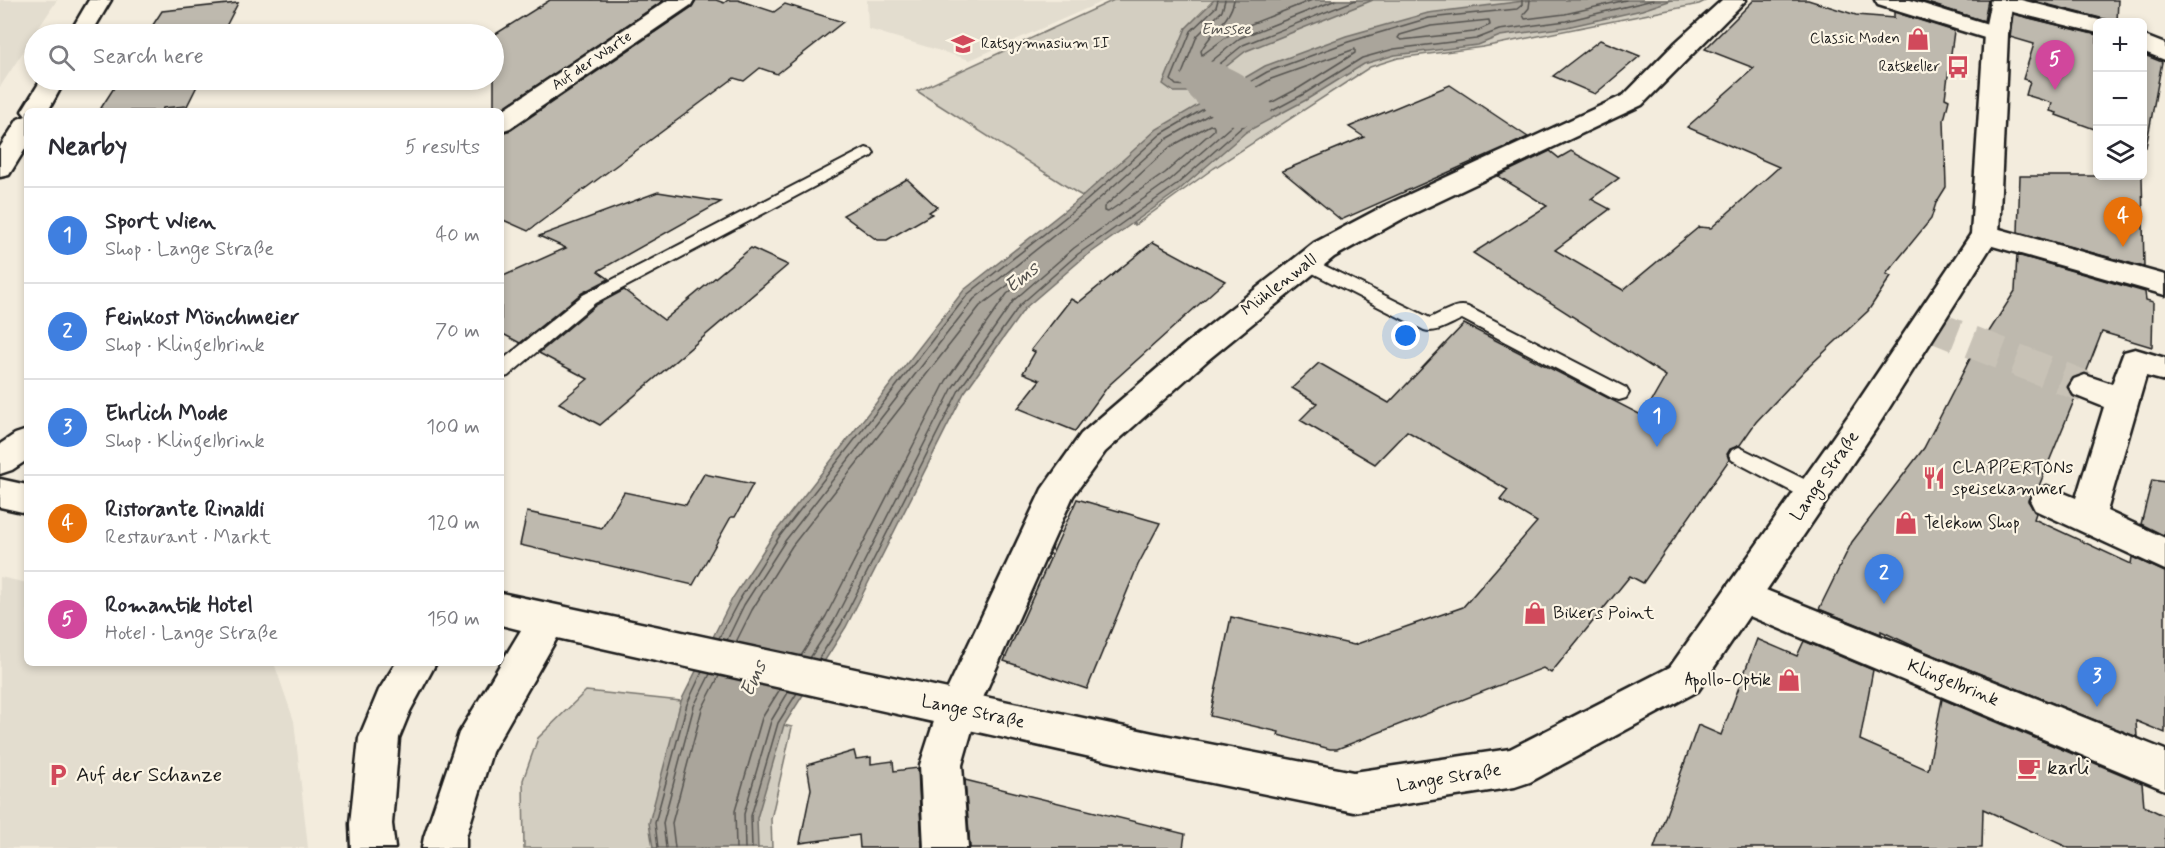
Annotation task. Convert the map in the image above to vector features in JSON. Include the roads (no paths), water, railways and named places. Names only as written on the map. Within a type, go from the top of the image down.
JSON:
[{"type":"street","points":[[86,24],[100,0]]},
{"type":"street","name":"Auf der Warte","points":[[504,121],[683,0]]},
{"type":"street","name":"Mühlenwall","points":[[946,848],[941,765],[958,709],[1059,489],[1093,443],[1198,351],[1324,250],[1380,219],[1634,100],[1684,47],[1735,0]]},
{"type":"street","points":[[1886,0],[1996,34]]},
{"type":"street","points":[[2002,1],[2093,25]]},
{"type":"street","name":"Lange Straße","points":[[504,610],[958,709],[1354,792],[1515,768],[1684,679],[1865,418],[1985,234],[1996,34],[2002,1]]},
{"type":"street","points":[[36,108],[47,90]]},
{"type":"street","points":[[0,170],[24,129]]},
{"type":"street","points":[[1985,234],[2017,245],[2165,285]]},
{"type":"street","points":[[2087,518],[2135,360],[2165,370]]},
{"type":"street","points":[[2085,387],[2122,401]]},
{"type":"street","points":[[0,461],[24,445]]},
{"type":"street","points":[[0,493],[24,498]]},
{"type":"street","points":[[2047,500],[2165,555]]},
{"type":"street","name":"Klingelbrink","points":[[1741,596],[2165,770]]},
{"type":"street","points":[[444,848],[445,837],[473,746],[548,620]]},
{"type":"street","points":[[373,848],[371,824],[378,738],[393,703],[415,666]]},
{"type":"lane","points":[[504,369],[590,299],[866,153]]},
{"type":"lane","points":[[1307,263],[1430,326],[1462,311],[1619,393]]},
{"type":"lane","points":[[1739,455],[1813,493]]},
{"type":"water","name":"Emssee","points":[[1214,0],[1373,0],[1246,51],[1209,80],[1189,92],[1174,92],[1163,84],[1186,28]]},
{"type":"water","name":"Ems","points":[[1532,0],[1672,0],[1642,10],[1567,27],[1500,36],[1478,45],[1395,55],[1364,64],[1306,100],[1246,132],[1178,191],[1082,259],[1025,308],[964,393],[846,627],[784,725],[757,818],[758,848],[653,848],[649,823],[681,701],[732,599],[774,534],[964,290],[1083,196],[1157,129],[1265,66],[1346,36],[1428,13]]},
{"type":"waterway","points":[[1209,80],[1242,107]]},
{"type":"tunnel","points":[[1927,324],[2085,387]]},
{"type":"place","name":"Classic Moden","points":[[1918,39]]},
{"type":"place","name":"Ratsgymnasium II","points":[[963,44]]},
{"type":"place","name":"Ratskeller","points":[[1958,67]]},
{"type":"place","name":"Romantik Hotel","points":[[2055,90]]},
{"type":"place","name":"Ristorante Rinaldi","points":[[2123,247]]},
{"type":"place","name":"Sport Wien","points":[[1657,447]]},
{"type":"place","name":"CLAPPERTONs speisekammer","points":[[1934,478]]},
{"type":"place","name":"Telekom Shop","points":[[1906,523]]},
{"type":"place","name":"Feinkost Mönchmeier","points":[[1884,604]]},
{"type":"place","name":"Bikers Point","points":[[1535,613]]},
{"type":"place","name":"Apollo-Optik","points":[[1789,680]]},
{"type":"place","name":"Ehrlich Mode","points":[[2097,707]]},
{"type":"place","name":"karli","points":[[2029,768]]},
{"type":"place","name":"Auf der Schanze","points":[[58,775]]}]
